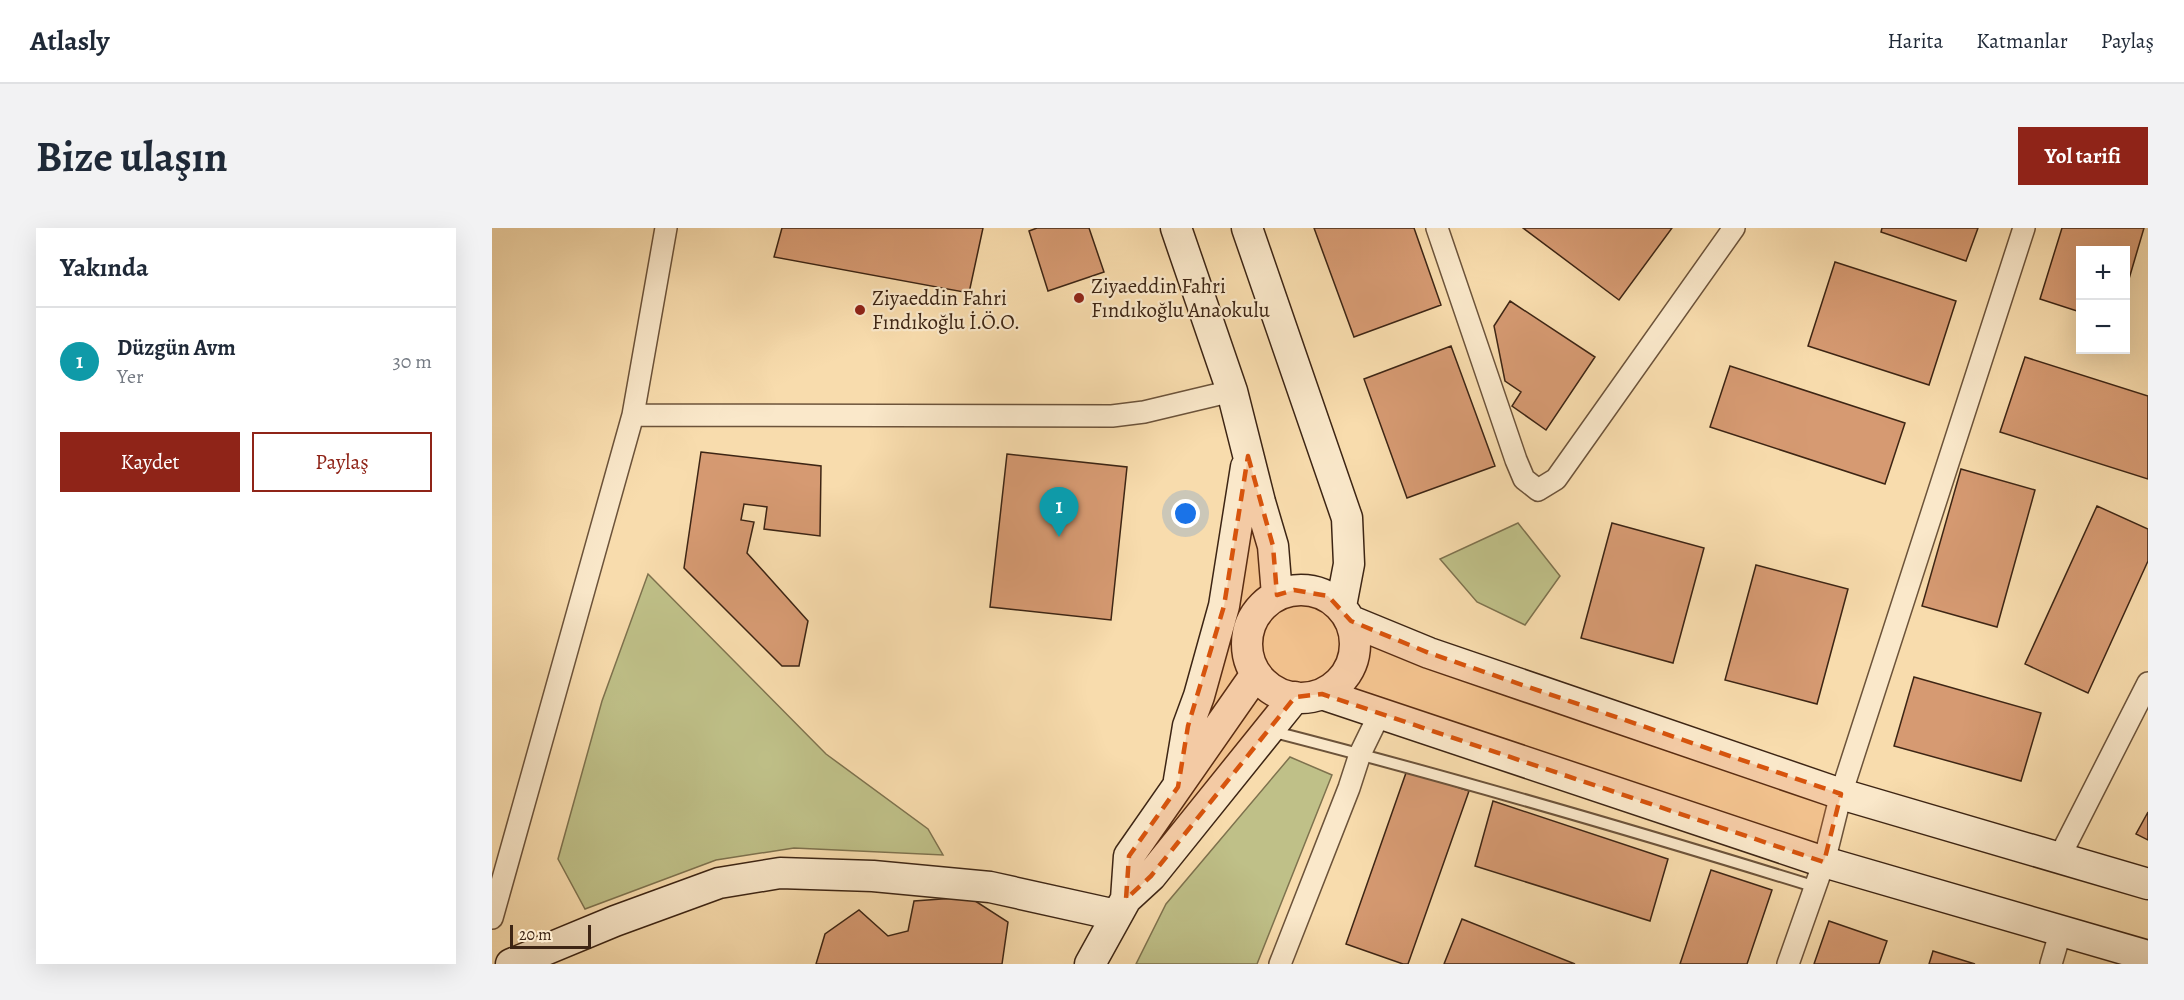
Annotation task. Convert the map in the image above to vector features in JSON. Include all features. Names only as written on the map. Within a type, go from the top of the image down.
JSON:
[{"type":"street","points":[[492,918],[633,415],[666,228]]},
{"type":"street","points":[[1176,228],[1232,391],[1273,546],[1277,595]]},
{"type":"street","points":[[1090,964],[1121,907],[1151,876],[1269,730],[1309,696],[1337,685],[1348,672],[1354,656],[1356,638],[1346,614],[1347,518],[1247,228]]},
{"type":"street","points":[[1437,228],[1516,460],[1524,479],[1538,490],[1556,479],[1734,228]]},
{"type":"street","points":[[1788,964],[1820,874],[1841,794],[2024,228]]},
{"type":"street","points":[[633,415],[1112,416],[1144,412],[1232,391]]},
{"type":"street","points":[[1178,787],[1188,726],[1199,696],[1224,606],[1248,455]]},
{"type":"street","points":[[2148,884],[1841,794],[1429,653],[1346,614],[1328,596],[1312,590],[1294,590],[1277,595],[1263,606],[1252,621],[1247,639],[1249,657],[1256,674],[1269,687],[1286,696],[1309,696],[1380,713],[1820,874],[2061,930],[2148,956]]},
{"type":"street","points":[[1121,907],[1128,856],[1256,674]]},
{"type":"street","points":[[2059,858],[2148,683]]},
{"type":"street","points":[[1280,964],[1349,788],[1360,754],[1380,713]]},
{"type":"street","points":[[512,964],[615,921],[719,883],[780,873],[873,876],[990,887],[1121,907]]},
{"type":"street","points":[[2050,964],[2061,930]]},
{"type":"lane","points":[[1269,730],[1672,842],[1820,874]]},
{"type":"highlighted area","points":[[1248,456],[1273,546],[1277,595],[1294,590],[1328,596],[1351,621],[1429,653],[1841,794],[1824,862],[1322,694],[1295,697],[1151,876],[1126,899],[1129,856],[1178,787],[1188,726],[1224,606]]},
{"type":"green space","points":[[1518,523],[1560,576],[1525,625],[1477,602],[1440,559]]},
{"type":"green space","points":[[648,574],[826,754],[928,829],[943,855],[794,848],[716,860],[585,909],[558,859],[602,701]]},
{"type":"green space","points":[[1290,757],[1332,775],[1257,964],[1136,964],[1166,904]]},
{"type":"building","points":[[782,228],[983,228],[969,293],[774,257]]},
{"type":"building","points":[[1037,228],[1089,228],[1104,272],[1048,291],[1029,231]]},
{"type":"building","points":[[1314,228],[1414,228],[1441,305],[1354,337]]},
{"type":"building","points":[[1523,228],[1672,228],[1619,300]]},
{"type":"building","points":[[1882,228],[1978,228],[1966,261],[1881,232]]},
{"type":"building","points":[[2062,228],[2144,228],[2130,275],[2130,246],[2076,246],[2076,311],[2040,299]]},
{"type":"building","points":[[1835,262],[1956,301],[1929,385],[1808,346]]},
{"type":"building","points":[[1510,301],[1595,357],[1546,430],[1512,406],[1521,392],[1505,381],[1494,326]]},
{"type":"building","points":[[1451,346],[1495,466],[1407,498],[1364,379]]},
{"type":"building","points":[[2025,357],[2148,396],[2148,479],[2000,432]]},
{"type":"building","points":[[1730,366],[1905,423],[1885,484],[1710,427]]},
{"type":"building","points":[[701,452],[821,466],[820,536],[764,529],[767,507],[744,504],[741,520],[754,522],[747,553],[808,621],[799,666],[782,666],[684,568]]},
{"type":"building","points":[[1007,454],[1127,467],[1111,620],[990,607]]},
{"type":"building","points":[[1961,469],[2035,490],[1997,627],[1922,606]]},
{"type":"building","points":[[2097,506],[2148,529],[2148,561],[2088,693],[2025,664]]},
{"type":"building","points":[[1612,523],[1704,548],[1673,663],[1581,638]]},
{"type":"building","points":[[1756,565],[1848,589],[1817,704],[1725,680]]},
{"type":"building","points":[[1914,677],[2041,713],[2021,781],[1894,746]]},
{"type":"building","points":[[1407,770],[1469,791],[1408,964],[1403,964],[1346,944]]},
{"type":"building","points":[[1493,801],[1668,859],[1650,921],[1475,866]]},
{"type":"building","points":[[2148,812],[2148,840],[2136,834]]},
{"type":"building","points":[[1711,870],[1772,890],[1747,964],[1680,964]]},
{"type":"building","points":[[969,897],[1008,922],[1002,964],[816,964],[825,934],[859,910],[888,936],[908,931],[914,901]]},
{"type":"building","points":[[1462,919],[1575,964],[1444,964]]},
{"type":"building","points":[[1829,921],[1887,941],[1879,964],[1814,964]]},
{"type":"building","points":[[1933,951],[1975,964],[1929,964]]},
{"type":"place","name":"Ziyaeddin Fahri Fındıkoğlu Anaokulu","points":[[1079,298]]},
{"type":"place","name":"Ziyaeddin Fahri Fındıkoğlu İ.Ö.O.","points":[[860,310]]},
{"type":"place","name":"Düzgün Avm","points":[[1059,537]]}]
